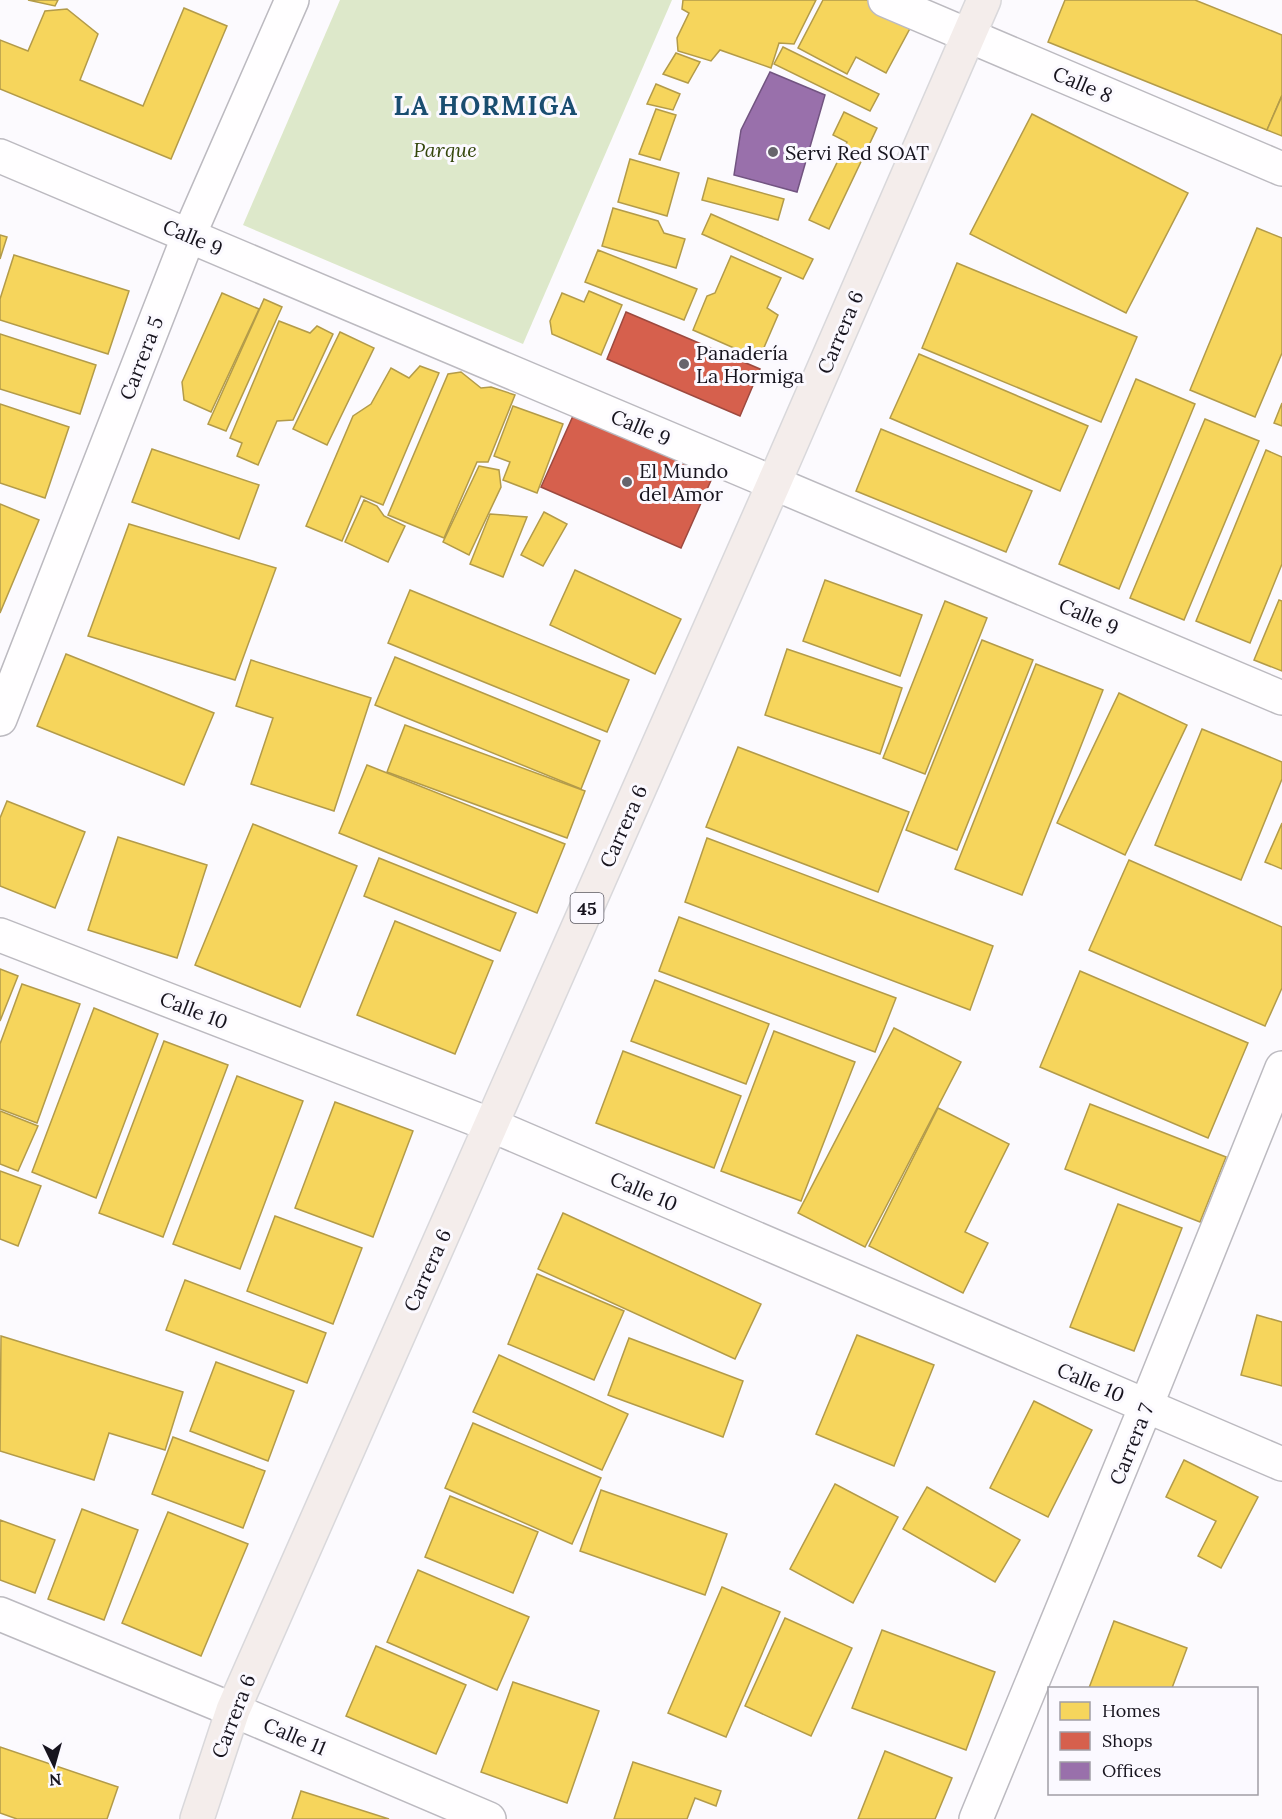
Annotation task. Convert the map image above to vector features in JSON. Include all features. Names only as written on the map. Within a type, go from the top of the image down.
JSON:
[{"type":"main road","name":"Carrera 6","points":[[197,1819],[233,1710],[774,483],[984,0]]},
{"type":"street","name":"Carrera 5","points":[[0,719],[189,236],[292,0]]},
{"type":"street","name":"Calle 8","points":[[885,0],[1282,169]]},
{"type":"street","name":"Calle 9","points":[[0,156],[1282,698]]},
{"type":"street","name":"Calle 10","points":[[0,935],[491,1125],[1282,1464]]},
{"type":"street","name":"Carrera 7","points":[[976,1819],[1282,1068]]},
{"type":"street","name":"Calle 11","points":[[0,1614],[489,1819]]},
{"type":"green space","name":"Parque","points":[[340,0],[672,0],[523,344],[243,225]]},
{"type":"building: Homes","points":[[28,0],[58,0],[55,6]]},
{"type":"building: Homes","points":[[683,0],[816,0],[794,44],[779,43],[771,68],[720,50],[711,61],[678,51],[677,38],[689,13],[682,9]]},
{"type":"building: Homes","points":[[823,0],[875,0],[914,21],[886,73],[856,57],[847,74],[798,48]]},
{"type":"building: Homes","points":[[1065,0],[1195,0],[1282,35],[1282,95],[1267,130],[1048,42]]},
{"type":"building: Homes","points":[[184,8],[227,26],[171,159],[0,89],[0,40],[28,51],[45,11],[67,9],[98,34],[80,80],[143,106]]},
{"type":"building: Homes","points":[[783,47],[879,94],[870,111],[774,64]]},
{"type":"building: Homes","points":[[676,53],[700,62],[688,83],[663,74]]},
{"type":"building: Homes","points":[[656,84],[680,94],[673,110],[647,104]]},
{"type":"building: Homes","points":[[1282,96],[1282,136],[1267,130]]},
{"type":"building: Homes","points":[[656,109],[676,115],[660,160],[639,154]]},
{"type":"building: Homes","points":[[844,112],[877,128],[829,229],[809,220],[847,142],[833,135]]},
{"type":"building: Homes","points":[[1032,114],[1188,193],[1126,313],[970,234]]},
{"type":"building: Homes","points":[[630,159],[679,173],[667,216],[618,202]]},
{"type":"building: Homes","points":[[708,178],[784,199],[778,220],[702,200]]},
{"type":"building: Homes","points":[[613,208],[658,221],[664,233],[685,239],[676,268],[602,246]]},
{"type":"building: Homes","points":[[711,214],[813,259],[803,279],[702,234]]},
{"type":"building: Homes","points":[[1257,228],[1282,238],[1282,353],[1255,417],[1190,390]]},
{"type":"building: Homes","points":[[0,235],[7,237],[0,259]]},
{"type":"building: Homes","points":[[598,250],[697,289],[684,320],[585,282]]},
{"type":"building: Homes","points":[[14,255],[129,291],[108,354],[0,320],[0,299]]},
{"type":"building: Homes","points":[[731,256],[781,278],[767,308],[778,315],[759,359],[693,330],[707,296],[715,293]]},
{"type":"building: Homes","points":[[957,263],[1137,337],[1101,422],[922,348]]},
{"type":"building: Homes","points":[[589,291],[622,305],[601,355],[552,334],[550,321],[562,293],[584,302]]},
{"type":"building: Homes","points":[[222,293],[259,309],[211,412],[184,400],[182,382]]},
{"type":"building: Homes","points":[[264,299],[282,307],[226,431],[208,424]]},
{"type":"building: Homes","points":[[279,321],[310,333],[317,326],[333,334],[293,420],[277,421],[258,465],[237,456],[242,443],[230,438]]},
{"type":"building: Homes","points":[[340,332],[374,348],[327,445],[293,429]]},
{"type":"building: Homes","points":[[0,334],[96,365],[80,414],[0,389]]},
{"type":"building: Homes","points":[[919,354],[1088,426],[1060,491],[890,418]]},
{"type":"building: Homes","points":[[420,366],[439,373],[383,505],[361,496],[342,541],[306,526],[353,416],[371,404],[391,368],[409,378]]},
{"type":"building: Homes","points":[[461,372],[481,388],[491,387],[515,395],[488,462],[477,462],[444,538],[388,515],[448,374]]},
{"type":"building: Homes","points":[[1136,379],[1195,404],[1119,589],[1059,564]]},
{"type":"building: Homes","points":[[1282,403],[1282,426],[1274,423]]},
{"type":"building: Homes","points":[[0,404],[69,427],[45,498],[0,483]]},
{"type":"building: Homes","points":[[513,406],[563,424],[537,493],[503,480],[510,462],[494,456]]},
{"type":"building: Homes","points":[[1205,419],[1259,441],[1184,620],[1130,598]]},
{"type":"building: Homes","points":[[881,429],[1032,491],[1006,552],[856,491]]},
{"type":"building: Homes","points":[[152,449],[259,485],[239,539],[132,502]]},
{"type":"building: Homes","points":[[1266,450],[1282,457],[1282,564],[1250,643],[1196,621]]},
{"type":"building: Homes","points":[[479,466],[499,470],[501,487],[469,555],[443,542]]},
{"type":"building: Homes","points":[[364,500],[377,506],[384,516],[405,526],[388,562],[345,542]]},
{"type":"building: Homes","points":[[0,504],[39,520],[0,613]]},
{"type":"building: Homes","points":[[544,512],[567,524],[543,566],[521,555]]},
{"type":"building: Homes","points":[[490,514],[527,517],[503,577],[470,564]]},
{"type":"building: Homes","points":[[129,524],[276,568],[235,680],[88,636]]},
{"type":"building: Homes","points":[[575,570],[681,619],[655,674],[550,625]]},
{"type":"building: Homes","points":[[825,580],[922,615],[900,676],[803,641]]},
{"type":"building: Homes","points":[[410,590],[629,680],[607,732],[388,643]]},
{"type":"building: Homes","points":[[1279,600],[1282,601],[1282,671],[1254,660]]},
{"type":"building: Homes","points":[[945,601],[987,618],[925,774],[883,758]]},
{"type":"building: Homes","points":[[982,640],[1033,660],[957,850],[906,830]]},
{"type":"building: Homes","points":[[787,649],[902,688],[880,754],[765,715]]},
{"type":"building: Homes","points":[[66,654],[214,713],[184,785],[37,726]]},
{"type":"building: Homes","points":[[395,657],[600,741],[581,789],[375,705]]},
{"type":"building: Homes","points":[[251,660],[371,698],[334,811],[251,784],[273,718],[236,706]]},
{"type":"building: Homes","points":[[1036,664],[1103,690],[1022,895],[955,869]]},
{"type":"building: Homes","points":[[1119,693],[1187,725],[1125,855],[1057,823]]},
{"type":"building: Homes","points":[[405,725],[585,791],[567,838],[387,772]]},
{"type":"building: Homes","points":[[1202,729],[1282,762],[1282,779],[1241,880],[1155,845]]},
{"type":"building: Homes","points":[[738,747],[909,812],[878,892],[706,827]]},
{"type":"building: Homes","points":[[367,765],[565,844],[537,913],[339,833]]},
{"type":"building: Homes","points":[[7,801],[85,832],[55,908],[0,886],[0,818]]},
{"type":"building: Homes","points":[[1282,823],[1282,869],[1265,862]]},
{"type":"building: Homes","points":[[253,824],[357,866],[300,1007],[195,965]]},
{"type":"building: Homes","points":[[118,837],[207,865],[177,958],[88,930]]},
{"type":"building: Homes","points":[[707,838],[993,946],[970,1010],[685,902]]},
{"type":"building: Homes","points":[[379,858],[516,913],[500,951],[364,896]]},
{"type":"building: Homes","points":[[1129,860],[1282,927],[1282,988],[1265,1026],[1089,950]]},
{"type":"building: Homes","points":[[679,917],[896,998],[875,1052],[659,971]]},
{"type":"building: Homes","points":[[395,921],[493,961],[455,1054],[357,1015]]},
{"type":"building: Homes","points":[[0,969],[18,976],[0,1021]]},
{"type":"building: Homes","points":[[1080,971],[1248,1043],[1208,1138],[1040,1067]]},
{"type":"building: Homes","points":[[655,980],[769,1024],[746,1084],[631,1041]]},
{"type":"building: Homes","points":[[22,984],[80,1004],[37,1123],[0,1109],[0,1044]]},
{"type":"building: Homes","points":[[94,1008],[158,1034],[96,1198],[32,1172]]},
{"type":"building: Homes","points":[[894,1028],[961,1062],[865,1247],[798,1213]]},
{"type":"building: Homes","points":[[774,1031],[855,1062],[801,1201],[721,1171]]},
{"type":"building: Homes","points":[[164,1041],[228,1065],[163,1237],[99,1213]]},
{"type":"building: Homes","points":[[623,1051],[741,1096],[714,1168],[596,1123]]},
{"type":"building: Homes","points":[[237,1076],[303,1101],[240,1269],[173,1244]]},
{"type":"building: Homes","points":[[335,1102],[413,1131],[373,1237],[295,1208]]},
{"type":"building: Homes","points":[[1090,1104],[1226,1157],[1200,1222],[1065,1169]]},
{"type":"building: Homes","points":[[938,1108],[1009,1144],[965,1232],[988,1243],[963,1293],[869,1246]]},
{"type":"building: Homes","points":[[0,1111],[38,1126],[18,1171],[0,1164]]},
{"type":"building: Homes","points":[[0,1171],[41,1186],[18,1246],[0,1239]]},
{"type":"building: Homes","points":[[1118,1204],[1182,1228],[1134,1351],[1070,1327]]},
{"type":"building: Homes","points":[[563,1213],[761,1304],[735,1359],[538,1269]]},
{"type":"building: Homes","points":[[275,1216],[362,1248],[333,1324],[247,1291]]},
{"type":"building: Homes","points":[[537,1274],[624,1311],[594,1380],[508,1344]]},
{"type":"building: Homes","points":[[185,1280],[326,1333],[307,1383],[166,1330]]},
{"type":"building: Homes","points":[[1257,1315],[1282,1322],[1282,1386],[1241,1375]]},
{"type":"building: Homes","points":[[857,1335],[934,1365],[894,1466],[816,1434]]},
{"type":"building: Homes","points":[[1,1336],[183,1392],[165,1450],[109,1433],[94,1480],[0,1451]]},
{"type":"building: Homes","points":[[629,1338],[743,1381],[723,1437],[608,1395]]},
{"type":"building: Homes","points":[[499,1355],[628,1414],[602,1470],[473,1412]]},
{"type":"building: Homes","points":[[216,1362],[294,1391],[268,1461],[190,1431]]},
{"type":"building: Homes","points":[[1034,1401],[1092,1430],[1048,1517],[990,1488]]},
{"type":"building: Homes","points":[[473,1423],[601,1478],[572,1544],[445,1488]]},
{"type":"building: Homes","points":[[173,1437],[265,1471],[243,1528],[152,1494]]},
{"type":"building: Homes","points":[[1184,1460],[1258,1497],[1221,1568],[1198,1556],[1216,1521],[1166,1497]]},
{"type":"building: Homes","points":[[835,1484],[898,1517],[853,1603],[790,1569]]},
{"type":"building: Homes","points":[[927,1487],[1020,1540],[995,1582],[903,1529]]},
{"type":"building: Homes","points":[[601,1490],[727,1534],[705,1595],[580,1551]]},
{"type":"building: Homes","points":[[450,1496],[538,1532],[513,1593],[425,1557]]},
{"type":"building: Homes","points":[[82,1509],[138,1530],[104,1620],[48,1599]]},
{"type":"building: Homes","points":[[168,1512],[248,1544],[201,1656],[122,1623]]},
{"type":"building: Homes","points":[[0,1520],[55,1540],[35,1593],[0,1580]]},
{"type":"building: Homes","points":[[418,1570],[529,1617],[497,1690],[387,1642]]},
{"type":"building: Homes","points":[[722,1587],[780,1612],[726,1737],[668,1713]]},
{"type":"building: Homes","points":[[785,1618],[852,1648],[811,1736],[745,1706]]},
{"type":"building: Homes","points":[[1114,1621],[1187,1648],[1172,1687],[1089,1687]]},
{"type":"building: Homes","points":[[882,1630],[995,1672],[966,1750],[852,1708]]},
{"type":"building: Homes","points":[[376,1646],[466,1685],[436,1754],[346,1716]]},
{"type":"building: Homes","points":[[513,1682],[599,1711],[567,1803],[481,1772]]},
{"type":"building: Homes","points":[[0,1747],[118,1787],[107,1819],[17,1819],[0,1813]]},
{"type":"building: Homes","points":[[885,1751],[952,1778],[935,1819],[858,1819]]},
{"type":"building: Homes","points":[[633,1762],[721,1791],[716,1806],[695,1798],[687,1819],[614,1819]]},
{"type":"building: Homes","points":[[301,1791],[389,1819],[292,1819]]},
{"type":"building: Shops","name":"Panadería La Hormiga","points":[[626,312],[760,369],[740,416],[607,359]]},
{"type":"building: Shops","name":"El Mundo del Amor","points":[[573,416],[713,476],[681,548],[541,487]]},
{"type":"building: Offices","name":"Servi Red SOAT","points":[[770,72],[825,95],[797,192],[734,175],[741,130]]},
{"type":"place","name":"Servi Red SOAT","points":[[773,152]]},
{"type":"place","name":"Panadería La Hormiga","points":[[684,364]]},
{"type":"place","name":"El Mundo del Amor","points":[[627,482]]},
{"type":"district","name":"LA HORMIGA","points":[[486,105]]}]
